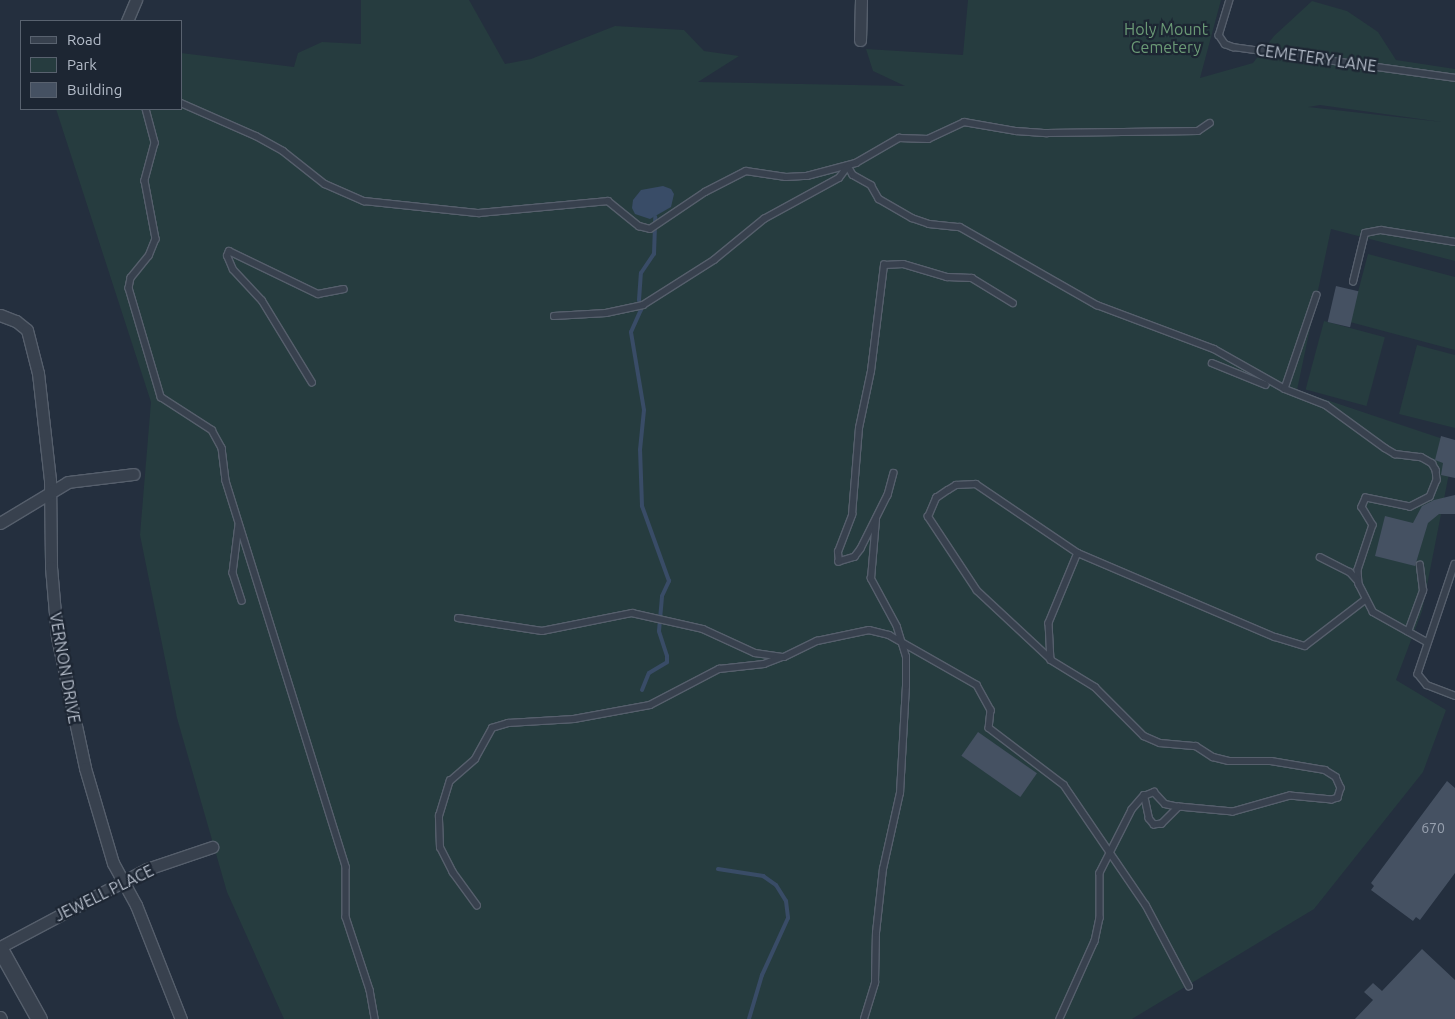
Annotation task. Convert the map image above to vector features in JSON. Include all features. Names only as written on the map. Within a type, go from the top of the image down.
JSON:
[{"type":"street","points":[[126,20],[136,0]]},
{"type":"street","points":[[860,40],[862,0]]},
{"type":"street","name":"VERNON DRIVE","points":[[0,315],[21,324],[32,345],[38,373],[51,495],[54,612],[68,695],[104,840],[136,905],[181,1019]]},
{"type":"street","points":[[0,523],[51,495],[68,482],[134,474]]},
{"type":"street","name":"JEWELL PLACE","points":[[0,948],[123,881],[212,847]]},
{"type":"street","points":[[0,948],[37,1018]]},
{"type":"lane","name":"CEMETERY LANE","points":[[1230,0],[1219,35],[1225,44],[1233,47],[1455,78]]},
{"type":"lane","points":[[182,103],[283,151],[339,192],[364,201],[479,213],[608,201],[639,226],[650,229],[705,192],[746,171],[786,177],[848,166],[899,138],[928,139],[964,122],[1016,131],[1047,132],[1198,130],[1210,124]]},
{"type":"lane","points":[[146,110],[155,143],[146,181],[156,239],[149,256],[131,278],[129,288],[161,396],[215,435],[222,448],[223,469],[346,867],[346,917],[370,990],[375,1019]]},
{"type":"lane","points":[[554,316],[606,314],[643,305],[714,260],[764,219],[839,178],[848,166]]},
{"type":"lane","points":[[848,166],[853,175],[871,185],[878,198],[912,218],[929,224],[960,227],[1097,305],[1214,349],[1285,389]]},
{"type":"lane","points":[[1353,282],[1365,234],[1381,230],[1455,242]]},
{"type":"lane","points":[[312,383],[262,301],[233,270],[227,256],[229,251],[318,294],[344,289]]},
{"type":"lane","points":[[894,473],[888,495],[877,512],[855,557],[838,562],[838,552],[852,515],[851,490],[859,428],[871,372],[884,265],[903,264],[947,277],[972,278],[1013,303]]},
{"type":"lane","points":[[1285,389],[1317,295]]},
{"type":"lane","points":[[1212,363],[1326,405],[1395,454],[1420,457],[1432,463],[1436,470],[1437,480],[1430,497],[1410,507],[1366,498],[1362,507],[1373,525],[1358,570],[1359,581],[1365,600],[1373,612],[1427,642]]},
{"type":"lane","points":[[1060,1019],[1095,941],[1100,918],[1098,885],[1110,854],[1132,810],[1144,796],[1154,792],[1165,804],[1180,808],[1233,812],[1290,796],[1332,800],[1338,798],[1341,788],[1336,777],[1325,770],[1271,761],[1229,761],[1213,757],[1196,746],[1160,743],[1144,736],[1095,687],[1050,660],[977,591],[928,517],[936,498],[956,485],[976,484],[1078,553],[1248,626],[1305,646],[1365,600]]},
{"type":"lane","points":[[864,1019],[875,983],[876,933],[883,869],[900,793],[906,657],[893,618],[871,579],[877,512]]},
{"type":"lane","points":[[240,519],[233,573],[242,601]]},
{"type":"lane","points":[[1050,660],[1049,623],[1078,553]]},
{"type":"lane","points":[[1320,556],[1350,572],[1359,581]]},
{"type":"lane","points":[[1455,564],[1419,661],[1420,678],[1426,685],[1455,696]]},
{"type":"lane","points":[[1408,632],[1423,591],[1420,566]]},
{"type":"lane","points":[[458,618],[542,631],[632,613],[702,629],[755,653],[784,657]]},
{"type":"lane","points":[[477,906],[453,873],[440,848],[439,816],[450,782],[475,759],[492,728],[508,723],[574,719],[650,705],[672,696],[706,674],[764,664],[784,657],[817,641],[869,630],[901,642],[978,686],[991,710],[989,728],[1064,785],[1083,809],[1110,854],[1146,905],[1189,986]]},
{"type":"lane","points":[[1144,796],[1149,819],[1154,825],[1162,824],[1180,808]]},
{"type":"green space","name":"Holy Mount Cemetery","points":[[361,0],[469,0],[505,64],[531,59],[615,26],[684,30],[704,51],[739,56],[698,82],[905,86],[873,71],[866,49],[963,55],[968,0],[1221,0],[1200,78],[1253,63],[1274,36],[1312,1],[1347,11],[1378,32],[1396,60],[1455,69],[1455,261],[1331,229],[1297,390],[1455,443],[1422,611],[1396,680],[1446,710],[1423,772],[1314,909],[1132,1019],[284,1019],[227,892],[177,718],[140,535],[151,402],[56,110],[182,110],[182,53],[294,67],[298,53],[322,42],[361,44]],"holes":[[[1320,105],[1442,122],[1308,107]]]},
{"type":"green space","points":[[1368,254],[1455,277],[1455,350],[1350,322]]},
{"type":"green space","points":[[1324,321],[1385,337],[1366,406],[1306,390]]},
{"type":"green space","points":[[1417,345],[1455,355],[1455,428],[1399,414]]},
{"type":"water","points":[[663,186],[671,189],[674,194],[671,207],[650,219],[635,214],[632,208],[633,200],[641,190]]},
{"type":"building","points":[[1336,286],[1358,291],[1350,327],[1328,322]]},
{"type":"building","points":[[1441,436],[1455,440],[1455,478],[1441,475],[1443,463],[1435,460]]},
{"type":"building","points":[[1455,495],[1455,514],[1439,514],[1428,523],[1415,566],[1375,556],[1385,516],[1413,523],[1422,506],[1434,500]]},
{"type":"building","points":[[978,732],[1037,773],[1020,797],[961,756]]},
{"type":"building","points":[[1447,781],[1455,788],[1455,873],[1420,920],[1416,917],[1413,921],[1371,890],[1374,886],[1371,883]]},
{"type":"building","points":[[1422,949],[1455,980],[1455,1019],[1355,1019],[1373,1000],[1364,992],[1373,983],[1382,991]]},
{"type":"waterway","points":[[642,690],[649,673],[667,662],[659,631],[662,596],[669,581],[642,506],[640,450],[644,410],[631,332],[641,310],[639,300],[641,273],[654,254],[655,217]]},
{"type":"waterway","points":[[718,869],[763,876],[776,885],[786,901],[788,918],[762,975],[749,1019]]}]
